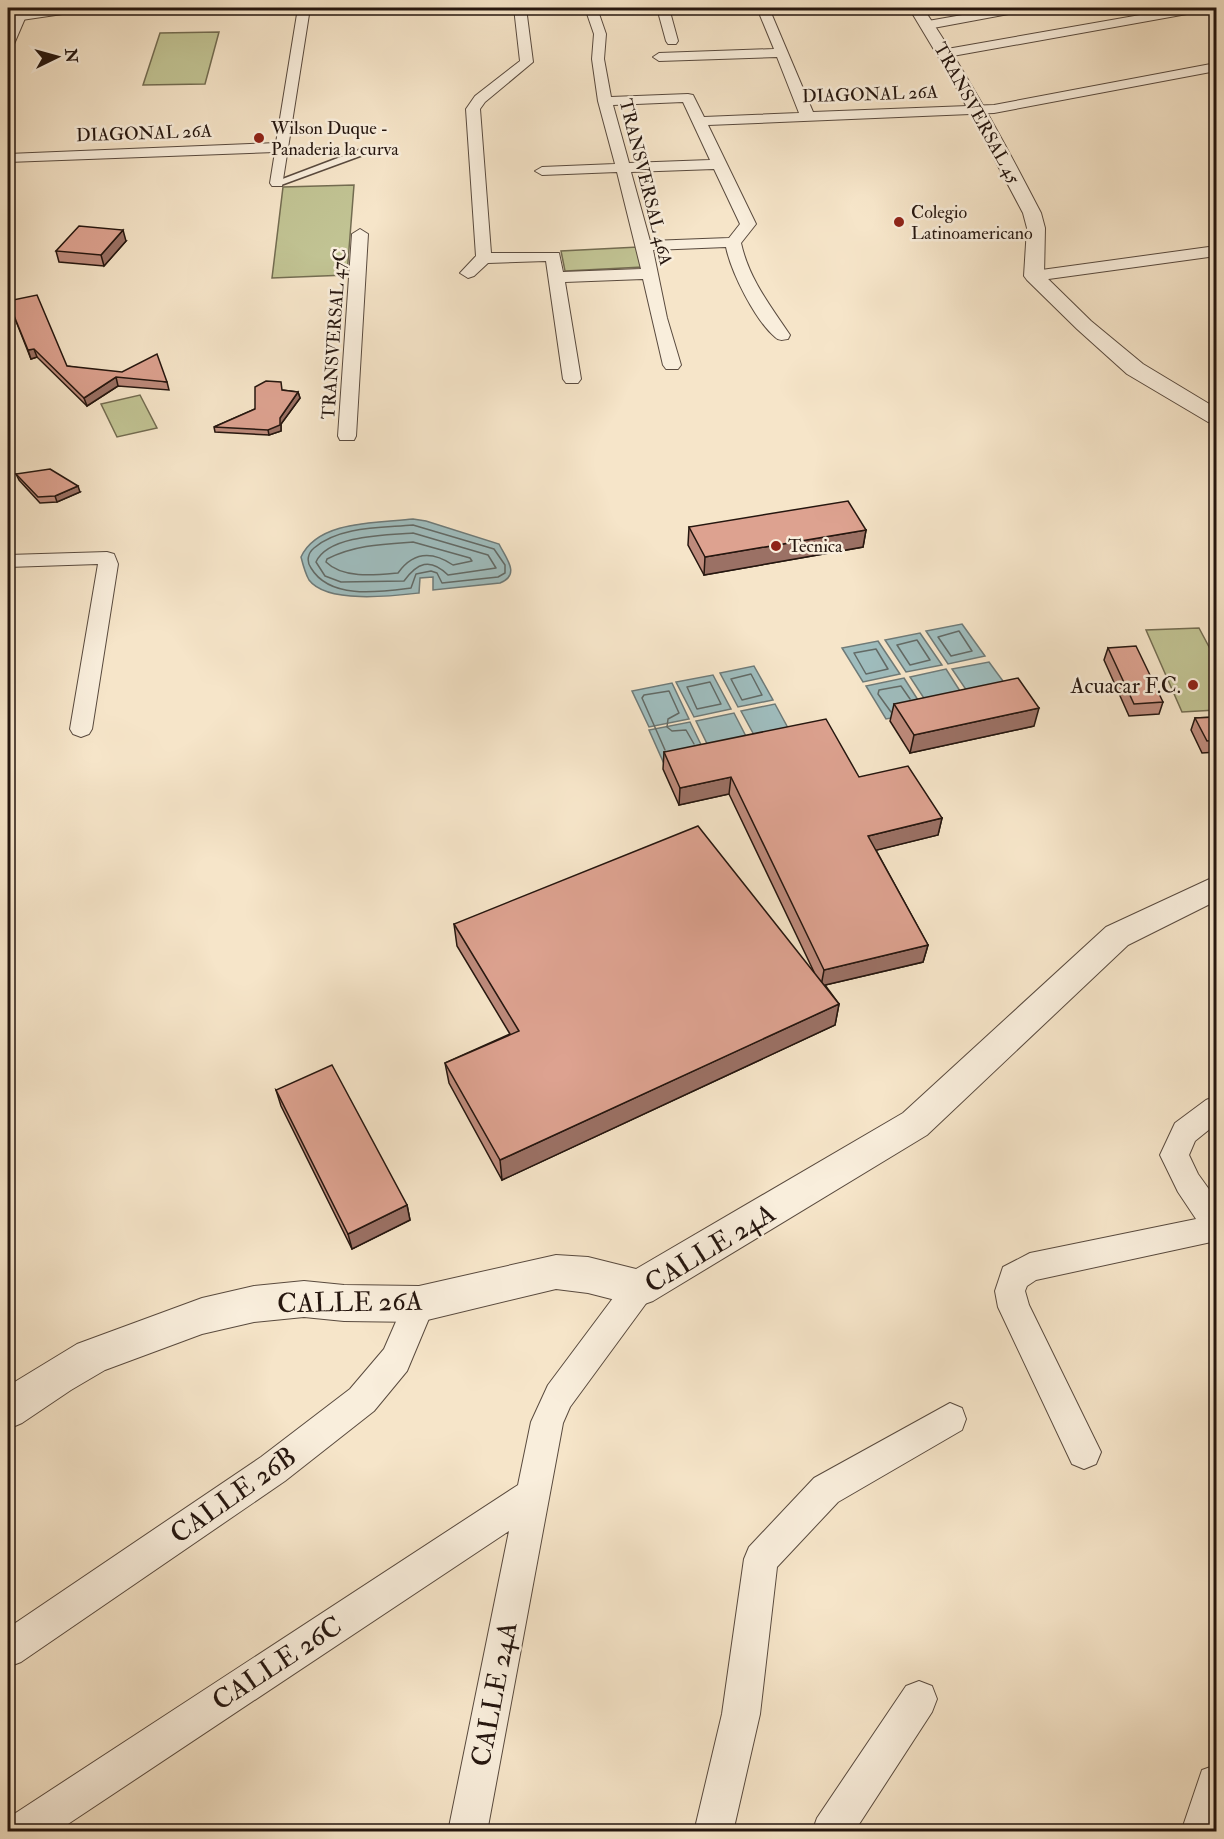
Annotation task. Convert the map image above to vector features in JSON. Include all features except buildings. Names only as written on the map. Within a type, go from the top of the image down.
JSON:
[{"type":"street","points":[[8,44],[14,17],[76,8]]},
{"type":"street","points":[[304,8],[277,183],[368,150]]},
{"type":"street","points":[[484,258],[472,109],[480,99],[527,62],[520,8]]},
{"type":"street","name":"TRANSVERSAL 46A","points":[[591,8],[600,34],[598,59],[605,101],[644,246],[672,365]]},
{"type":"street","points":[[663,8],[672,41]]},
{"type":"street","points":[[763,8],[807,115]]},
{"type":"street","name":"TRANSVERSAL 45","points":[[916,8],[947,53],[980,110],[1032,213],[1036,228],[1034,276]]},
{"type":"street","points":[[928,25],[1019,8]]},
{"type":"street","points":[[947,53],[1190,8]]},
{"type":"street","points":[[660,57],[781,53]]},
{"type":"street","name":"DIAGONAL 26A","points":[[700,121],[1011,107],[1216,67]]},
{"type":"street","points":[[605,101],[688,98],[748,224],[733,242],[644,246]]},
{"type":"street","name":"DIAGONAL 26A","points":[[8,158],[282,147]]},
{"type":"street","points":[[542,171],[719,164]]},
{"type":"street","name":"TRANSVERSAL 47C","points":[[347,436],[360,234]]},
{"type":"street","points":[[733,242],[751,292],[782,335]]},
{"type":"street","points":[[1034,276],[1216,251]]},
{"type":"street","points":[[468,273],[476,263],[484,258],[553,256],[572,379]]},
{"type":"street","points":[[557,277],[650,274]]},
{"type":"street","points":[[1034,276],[1084,325],[1136,369],[1216,417]]},
{"type":"street","points":[[8,561],[107,558],[108,564],[81,729]]},
{"type":"street","name":"CALLE 24A","points":[[467,1832],[548,1422],[559,1396],[639,1288],[915,1124],[1118,936],[1216,888]]},
{"type":"street","points":[[1216,1108],[1185,1132],[1174,1155],[1188,1183],[1216,1223]]},
{"type":"street","points":[[1084,1452],[1014,1307],[1011,1291],[1014,1277],[1030,1268],[1216,1228]]},
{"type":"street","name":"CALLE 26A","points":[[8,1409],[57,1376],[91,1357],[202,1316],[254,1304],[304,1299],[344,1303],[419,1304],[556,1272],[588,1275],[639,1288]]},
{"type":"street","name":"CALLE 26B","points":[[8,1649],[273,1469],[362,1400],[396,1360],[419,1304]]},
{"type":"street","points":[[713,1832],[723,1782],[741,1714],[761,1559],[826,1490],[950,1419]]},
{"type":"street","name":"CALLE 26C","points":[[21,1832],[534,1494]]},
{"type":"street","points":[[831,1832],[919,1699]]},
{"type":"street","points":[[1200,1832],[1216,1784]]},
{"type":"green space","points":[[219,32],[205,84],[143,85],[160,33]]},
{"type":"green space","points":[[354,185],[347,275],[272,278],[283,187]]},
{"type":"green space","points":[[638,247],[643,267],[565,271],[561,251]]},
{"type":"green space","points":[[140,395],[157,428],[117,437],[101,404]]},
{"type":"green space","name":"Acuacar F.C.","points":[[1199,628],[1216,660],[1216,710],[1182,712],[1146,630]]},
{"type":"water","points":[[413,519],[499,544],[508,560],[510,576],[500,583],[433,590],[433,577],[420,578],[419,593],[378,597],[330,593],[318,588],[309,580],[301,557],[309,545],[321,536],[350,526]]},
{"type":"water","points":[[962,624],[985,656],[948,664],[926,631]]},
{"type":"water","points":[[920,633],[942,665],[906,672],[885,640]]},
{"type":"water","points":[[878,641],[900,674],[863,682],[842,648]]},
{"type":"water","points":[[989,662],[1011,692],[973,700],[952,669]]},
{"type":"water","points":[[754,666],[773,700],[738,707],[720,673]]},
{"type":"water","points":[[946,669],[967,702],[931,709],[910,677]]},
{"type":"water","points":[[713,675],[731,709],[694,717],[676,682]]},
{"type":"water","points":[[904,678],[925,711],[886,719],[866,686]]},
{"type":"water","points":[[672,683],[689,719],[649,727],[632,691]]},
{"type":"water","points":[[775,704],[794,739],[760,746],[741,711]]},
{"type":"water","points":[[734,713],[752,748],[713,756],[696,721]]},
{"type":"water","points":[[690,722],[707,757],[665,766],[649,730]]},
{"type":"place","name":"Wilson Duque - Panaderia la curva","points":[[259,138]]},
{"type":"place","name":"Colegio Latinoamericano","points":[[899,222]]},
{"type":"place","name":"Tecnica","points":[[776,546]]},
{"type":"place","name":"Acuacar F.C.","points":[[1193,685]]}]
